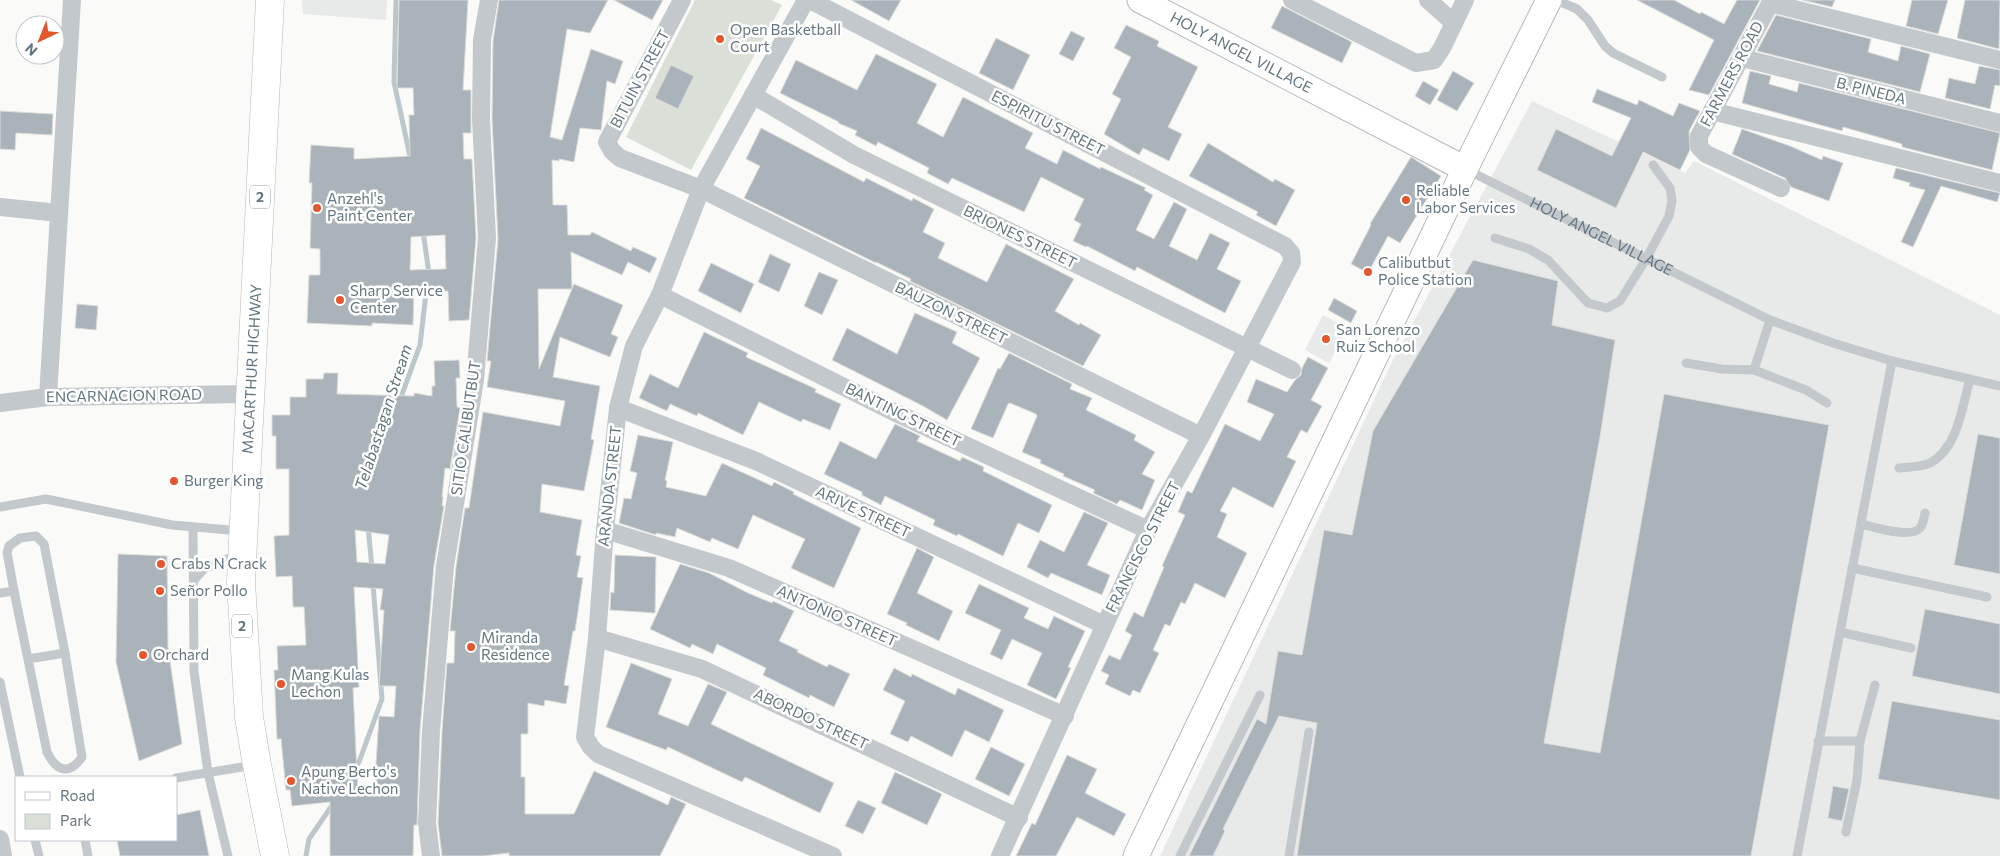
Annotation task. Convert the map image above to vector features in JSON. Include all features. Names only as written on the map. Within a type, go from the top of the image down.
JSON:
[{"type":"highway","name":"MACARTHUR HIGHWAY","points":[[270,0],[242,542],[242,626],[249,717],[256,765],[275,856]]},
{"type":"street","points":[[48,397],[72,0]]},
{"type":"street","name":"SITIO CALIBUTBUT","points":[[431,856],[427,823],[431,731],[444,566],[475,380],[486,238],[480,119],[482,40],[489,0]]},
{"type":"street","name":"BITUIN STREET","points":[[682,0],[607,142],[620,158],[701,189]]},
{"type":"street","name":"ARANDA STREET","points":[[806,0],[701,189],[660,296],[634,346],[618,408],[605,530],[597,638],[585,737],[598,754],[832,856]]},
{"type":"street","name":"ESPIRITU STREET","points":[[810,0],[1285,246]]},
{"type":"street","name":"HOLY ANGEL VILLAGE","points":[[1140,0],[1465,169]]},
{"type":"street","points":[[1292,0],[1416,63],[1434,60],[1466,0]]},
{"type":"street","points":[[1428,0],[1454,24]]},
{"type":"street","points":[[1136,856],[1465,169],[1549,0]]},
{"type":"street","points":[[1771,2],[2000,60]]},
{"type":"street","name":"FARMERS ROAD","points":[[1771,2],[1699,136],[1698,147],[1706,154],[1781,188]]},
{"type":"street","name":"B. PINEDA","points":[[1742,58],[2000,123]]},
{"type":"street","name":"BRIONES STREET","points":[[753,95],[854,155],[1292,370]]},
{"type":"street","points":[[1712,111],[2000,183]]},
{"type":"street","name":"BAUZON STREET","points":[[701,189],[1201,436]]},
{"type":"street","points":[[0,207],[59,213]]},
{"type":"street","name":"FRANCISCO STREET","points":[[1000,856],[1019,818],[1148,530],[1201,436],[1292,262],[1291,253],[1285,246]]},
{"type":"street","name":"BANTING STREET","points":[[660,296],[892,411],[1148,530]]},
{"type":"street","name":"ENCARNACION ROAD","points":[[0,403],[48,397],[249,394]]},
{"type":"street","name":"ARIVE STREET","points":[[618,408],[756,461],[1104,625]]},
{"type":"street","name":"ANTONIO STREET","points":[[605,530],[729,568],[1065,716]]},
{"type":"street","name":"ABORDO STREET","points":[[597,638],[702,669],[1019,818]]},
{"type":"street","points":[[0,839],[4,856]]},
{"type":"lane","points":[[1556,0],[1577,9],[1588,20],[1605,46],[1613,53],[1662,77]]},
{"type":"lane","points":[[1495,238],[1529,249],[1548,260],[1588,303],[1607,308],[1620,301],[1670,216],[1672,201],[1670,188],[1653,164]]},
{"type":"lane","name":"HOLY ANGEL VILLAGE","points":[[1465,169],[1770,320],[1833,343],[1892,361],[2000,386]]},
{"type":"lane","points":[[1754,370],[1770,320]]},
{"type":"lane","points":[[1797,856],[1892,361]]},
{"type":"lane","points":[[1686,363],[1722,369],[1754,370],[1806,390],[1827,403]]},
{"type":"lane","points":[[1899,468],[1929,463],[1945,451],[1955,433],[1970,379]]},
{"type":"lane","points":[[0,508],[46,500],[193,527],[242,542]]},
{"type":"lane","points":[[1861,524],[1907,534],[1916,532],[1921,527],[1925,513]]},
{"type":"lane","points":[[193,527],[194,671],[208,773],[228,856]]},
{"type":"lane","points":[[36,536],[44,544],[64,653],[82,757],[71,768],[63,770],[56,766],[47,752],[14,590],[7,552],[9,546],[20,538],[36,536]]},
{"type":"lane","points":[[194,580],[204,569],[242,542]]},
{"type":"lane","points":[[1852,568],[1987,597]]},
{"type":"lane","points":[[0,593],[14,590]]},
{"type":"lane","points":[[1840,632],[1911,648]]},
{"type":"lane","points":[[28,659],[64,653]]},
{"type":"lane","points":[[0,682],[20,776]]},
{"type":"lane","points":[[1846,832],[1858,780],[1860,741],[1875,685]]},
{"type":"lane","points":[[1180,856],[1260,694]]},
{"type":"lane","points":[[1289,856],[1309,732]]},
{"type":"lane","points":[[1818,741],[1860,741]]},
{"type":"lane","points":[[178,778],[256,765]]},
{"type":"lane","points":[[35,841],[39,856]]},
{"type":"lane","points":[[85,841],[88,856]]},
{"type":"shaded area","points":[[302,0],[387,0],[386,20],[303,14]]},
{"type":"shaded area","points":[[1532,101],[1685,173],[1694,161],[2000,315],[2000,856],[1160,856],[1391,364]]},
{"type":"shaded area","name":"San Lorenzo Ruiz School","points":[[1323,315],[1348,328],[1329,363],[1305,350]]},
{"type":"green space","points":[[695,0],[771,0],[782,5],[691,170],[626,137]]},
{"type":"building","points":[[399,0],[468,0],[463,90],[471,90],[471,133],[463,133],[464,159],[472,159],[476,238],[469,320],[449,321],[448,291],[414,292],[413,325],[372,323],[372,326],[307,323],[309,275],[320,275],[320,249],[310,248],[312,183],[309,183],[311,145],[354,148],[354,159],[410,156],[409,115],[414,115],[413,88],[397,88]],"holes":[[[445,235],[446,269],[410,270],[411,237]]]},
{"type":"building","points":[[499,0],[608,0],[590,33],[567,29],[550,137],[562,140],[591,49],[623,61],[615,84],[607,81],[601,130],[580,128],[574,162],[559,159],[559,161],[552,160],[553,205],[567,205],[568,235],[590,235],[592,232],[631,251],[633,247],[657,258],[650,273],[628,262],[622,275],[571,252],[572,289],[574,284],[623,305],[611,334],[618,337],[610,357],[560,337],[553,377],[600,386],[591,439],[594,440],[584,491],[542,484],[540,512],[582,520],[576,555],[581,556],[577,577],[583,578],[564,685],[569,686],[566,704],[545,700],[544,706],[528,703],[528,734],[521,734],[521,777],[525,777],[525,814],[574,814],[594,771],[668,805],[671,797],[686,804],[660,856],[509,856],[509,853],[483,856],[442,856],[438,823],[447,663],[454,663],[455,631],[450,631],[456,567],[465,508],[469,508],[483,412],[560,426],[565,401],[487,387],[491,361],[487,361],[498,239],[492,119],[493,41]],"holes":[[[538,289],[572,289],[539,369]]]},
{"type":"building","points":[[614,0],[663,0],[652,20]]},
{"type":"building","points":[[851,0],[901,0],[889,21]]},
{"type":"building","points":[[1637,0],[1674,0],[1724,24],[1737,0],[1760,0],[1709,95],[1689,90],[1714,40]]},
{"type":"building","points":[[1802,0],[1835,0],[1832,7]]},
{"type":"building","points":[[1912,0],[1948,0],[1938,34],[1906,26]]},
{"type":"building","points":[[1965,0],[2000,0],[1999,49],[1957,38]]},
{"type":"building","points":[[1282,6],[1352,42],[1342,63],[1271,28]]},
{"type":"building","points":[[1776,15],[1871,39],[1868,52],[1898,61],[1901,46],[1930,54],[1920,92],[1757,51]]},
{"type":"building","points":[[1126,25],[1159,41],[1157,46],[1198,67],[1168,127],[1182,134],[1169,161],[1143,148],[1139,155],[1104,134],[1121,99],[1112,94],[1131,57],[1114,48]]},
{"type":"building","points":[[1071,31],[1085,38],[1073,61],[1059,54]]},
{"type":"building","points":[[996,38],[1030,55],[1013,90],[979,73]]},
{"type":"building","points":[[876,54],[937,84],[917,123],[943,137],[963,97],[1033,133],[1025,148],[1057,164],[1063,150],[1100,169],[1101,167],[1146,188],[1144,190],[1153,195],[1136,230],[1154,239],[1174,202],[1187,209],[1169,246],[1197,260],[1210,233],[1230,243],[1217,269],[1241,281],[1225,313],[1137,267],[1135,271],[1087,246],[1073,241],[1081,224],[1074,220],[1084,199],[1041,177],[1024,212],[952,178],[948,184],[927,173],[929,168],[878,142],[876,146],[855,135],[857,131],[780,93],[796,60],[857,90]]},
{"type":"building","points":[[671,65],[694,76],[678,109],[655,98]]},
{"type":"building","points":[[1979,66],[2000,70],[2000,86],[1995,85],[1990,109],[1945,98],[1949,78],[1975,84]]},
{"type":"building","points":[[1453,71],[1474,83],[1457,111],[1437,100]]},
{"type":"building","points":[[1750,71],[1771,76],[1769,84],[1797,92],[1799,83],[2000,133],[1992,170],[1902,147],[1902,144],[1843,127],[1842,131],[1742,103]]},
{"type":"building","points":[[1423,81],[1439,90],[1430,105],[1415,96]]},
{"type":"building","points":[[1597,89],[1637,105],[1639,100],[1673,116],[1679,103],[1700,111],[1689,131],[1690,150],[1680,170],[1643,152],[1616,208],[1537,170],[1556,129],[1612,156],[1631,118],[1592,102]]},
{"type":"building","points":[[0,111],[53,114],[52,135],[16,133],[15,150],[0,149]]},
{"type":"building","points":[[761,128],[864,182],[866,178],[912,201],[913,198],[934,209],[923,232],[945,243],[938,258],[987,282],[1006,244],[1074,279],[1055,311],[1101,335],[1083,366],[910,281],[911,279],[744,198],[760,166],[746,159]]},
{"type":"building","points":[[1742,129],[1822,160],[1823,156],[1843,163],[1829,201],[1791,187],[1785,178],[1732,154]]},
{"type":"building","points":[[1208,143],[1273,182],[1275,179],[1295,190],[1276,226],[1256,215],[1258,212],[1189,176]]},
{"type":"building","name":"Reliable Labor Services","points":[[1411,157],[1441,176],[1400,243],[1388,236],[1368,273],[1351,264],[1370,224]]},
{"type":"building","points":[[1896,168],[2000,193],[1997,202],[1941,186],[1913,247],[1901,242],[1925,190],[1909,186],[1910,183],[1893,178]]},
{"type":"building","points":[[770,254],[791,264],[779,292],[758,282]]},
{"type":"building","points":[[1473,260],[1558,281],[1552,325],[1615,340],[1600,437],[1544,743],[1600,753],[1664,394],[1829,425],[1751,856],[1297,856],[1317,723],[1279,716],[1223,829],[1225,831],[1213,856],[1189,856],[1257,719],[1266,724],[1278,651],[1302,655],[1324,530],[1352,535],[1373,431]]},
{"type":"building","points":[[711,263],[754,284],[741,313],[698,291]]},
{"type":"building","points":[[819,272],[838,280],[822,315],[804,306]]},
{"type":"building","points":[[1334,298],[1357,311],[1351,323],[1328,310]]},
{"type":"building","points":[[77,304],[98,306],[96,330],[75,328]]},
{"type":"building","points":[[915,313],[957,332],[952,343],[980,358],[947,420],[832,360],[847,328],[897,354]]},
{"type":"building","points":[[704,332],[748,353],[746,357],[816,389],[815,392],[841,404],[830,430],[803,419],[801,422],[759,402],[743,435],[698,413],[697,416],[670,404],[667,411],[639,398],[650,374],[678,388]]},
{"type":"building","points":[[1009,353],[1072,384],[1070,389],[1092,398],[1086,410],[1136,435],[1134,440],[1155,452],[1142,474],[1155,480],[1142,510],[1120,500],[1117,504],[1093,493],[1095,490],[1063,476],[1064,474],[1040,463],[1041,460],[1022,452],[1037,416],[1036,414],[1010,403],[993,438],[971,429],[998,368],[1000,369]]},
{"type":"building","points":[[1308,357],[1328,368],[1311,400],[1322,406],[1307,433],[1301,430],[1287,457],[1296,461],[1273,508],[1233,487],[1220,511],[1227,514],[1217,537],[1247,553],[1225,598],[1195,583],[1185,604],[1181,602],[1170,626],[1165,624],[1153,650],[1159,653],[1140,693],[1133,690],[1130,696],[1105,684],[1109,675],[1101,671],[1109,655],[1120,660],[1132,635],[1125,631],[1134,612],[1143,617],[1164,567],[1162,566],[1185,515],[1178,512],[1187,491],[1192,493],[1225,424],[1260,441],[1274,414],[1247,402],[1256,379],[1287,392],[1301,375],[1302,368]]},
{"type":"building","points":[[459,360],[460,378],[456,378],[457,407],[460,408],[450,469],[445,468],[442,497],[442,506],[444,506],[434,565],[420,730],[417,825],[414,825],[413,856],[330,856],[330,802],[292,806],[290,790],[286,790],[281,739],[277,739],[274,670],[278,670],[277,646],[306,645],[304,607],[293,607],[292,576],[276,577],[274,536],[289,535],[289,469],[276,469],[276,436],[272,436],[272,415],[290,415],[290,397],[306,397],[306,379],[323,379],[324,373],[338,373],[337,394],[414,396],[414,393],[432,396],[432,386],[435,386],[434,361]],"holes":[[[355,530],[389,535],[385,564],[357,562]],[[354,587],[383,589],[380,610],[384,610],[379,686],[396,686],[394,717],[379,716],[374,795],[358,795],[353,688],[359,687]]]},
{"type":"building","points":[[895,424],[920,436],[917,441],[960,461],[962,457],[984,467],[983,471],[1052,505],[1039,533],[1018,523],[1003,556],[958,534],[957,536],[933,525],[935,520],[885,496],[881,505],[862,495],[862,492],[824,474],[840,441],[876,459]]},
{"type":"building","points":[[1978,434],[2000,438],[2000,574],[1954,565]]},
{"type":"building","points":[[638,435],[673,442],[665,480],[667,481],[666,487],[706,496],[722,463],[772,486],[774,482],[794,492],[793,494],[861,528],[834,588],[791,568],[805,539],[753,515],[738,549],[712,538],[710,542],[677,528],[675,537],[656,533],[656,535],[619,523],[624,498],[631,499],[637,473],[630,471]]},
{"type":"building","points":[[1084,512],[1108,523],[1087,565],[1110,575],[1102,595],[1051,573],[1048,578],[1027,567],[1040,540],[1064,552]]},
{"type":"building","points":[[917,548],[934,557],[917,593],[953,611],[939,641],[887,614]]},
{"type":"building","name":"Orchard","points":[[118,554],[167,556],[168,647],[182,744],[139,761],[116,662]]},
{"type":"building","points":[[615,555],[656,557],[655,613],[610,610],[611,592],[614,593]]},
{"type":"building","points":[[680,564],[709,573],[748,593],[772,603],[773,601],[794,611],[779,641],[827,667],[829,664],[850,674],[834,707],[810,695],[809,698],[763,675],[766,668],[717,644],[713,654],[692,644],[690,648],[650,629]]},
{"type":"building","points":[[979,584],[1029,608],[1024,618],[1048,629],[1054,616],[1085,631],[1068,667],[1071,668],[1056,699],[1027,685],[1042,653],[1012,639],[1002,660],[990,654],[1001,630],[965,613]]},
{"type":"building","points":[[1925,609],[2000,624],[2000,694],[1912,676]]},
{"type":"building","points":[[631,663],[672,679],[658,714],[688,726],[708,684],[727,692],[711,724],[834,783],[820,813],[745,777],[742,782],[668,747],[666,750],[606,727]]},
{"type":"building","points":[[894,668],[911,677],[912,674],[955,695],[958,688],[1004,710],[989,742],[965,730],[952,757],[911,736],[908,742],[890,734],[905,701],[883,690]]},
{"type":"building","points":[[1892,701],[2000,720],[2000,800],[1878,779]]},
{"type":"building","points":[[991,747],[1025,764],[1009,796],[975,779]]},
{"type":"building","points":[[1067,755],[1097,769],[1085,793],[1126,814],[1114,836],[1077,817],[1056,856],[1016,856],[1032,823],[1035,825]]},
{"type":"building","points":[[895,772],[942,794],[927,825],[881,803]]},
{"type":"building","points":[[1833,786],[1849,789],[1842,821],[1828,818]]},
{"type":"building","points":[[858,800],[876,808],[863,834],[845,826]]},
{"type":"building","points":[[200,810],[209,856],[120,856],[117,841],[178,841],[178,815]]},
{"type":"waterway","name":"Telabastagan Stream","points":[[396,0],[394,82],[411,161]]},
{"type":"waterway","name":"Telabastagan Stream","points":[[423,231],[429,274]]},
{"type":"waterway","name":"Telabastagan Stream","points":[[400,400],[420,345],[427,285]]},
{"type":"waterway","name":"Telabastagan Stream","points":[[368,526],[372,568]]},
{"type":"waterway","name":"Telabastagan Stream","points":[[353,772],[359,762],[382,699],[373,584]]},
{"type":"waterway","name":"Telabastagan Stream","points":[[306,856],[309,839],[333,804]]},
{"type":"place","name":"Open Basketball Court","points":[[720,39]]},
{"type":"place","name":"Reliable Labor Services","points":[[1406,200]]},
{"type":"place","name":"Anzehl's Paint Center","points":[[317,208]]},
{"type":"place","name":"Calibutbut Police Station","points":[[1368,272]]},
{"type":"place","name":"Sharp Service Center","points":[[340,300]]},
{"type":"place","name":"San Lorenzo Ruiz School","points":[[1326,339]]},
{"type":"place","name":"Burger King","points":[[174,481]]},
{"type":"place","name":"Crabs N Crack","points":[[161,564]]},
{"type":"place","name":"Señor Pollo","points":[[160,591]]},
{"type":"place","name":"Miranda Residence","points":[[471,647]]},
{"type":"place","name":"Orchard","points":[[143,655]]},
{"type":"place","name":"Mang Kulas Lechon","points":[[281,684]]},
{"type":"place","name":"Apung Berto's Native Lechon","points":[[291,781]]}]
